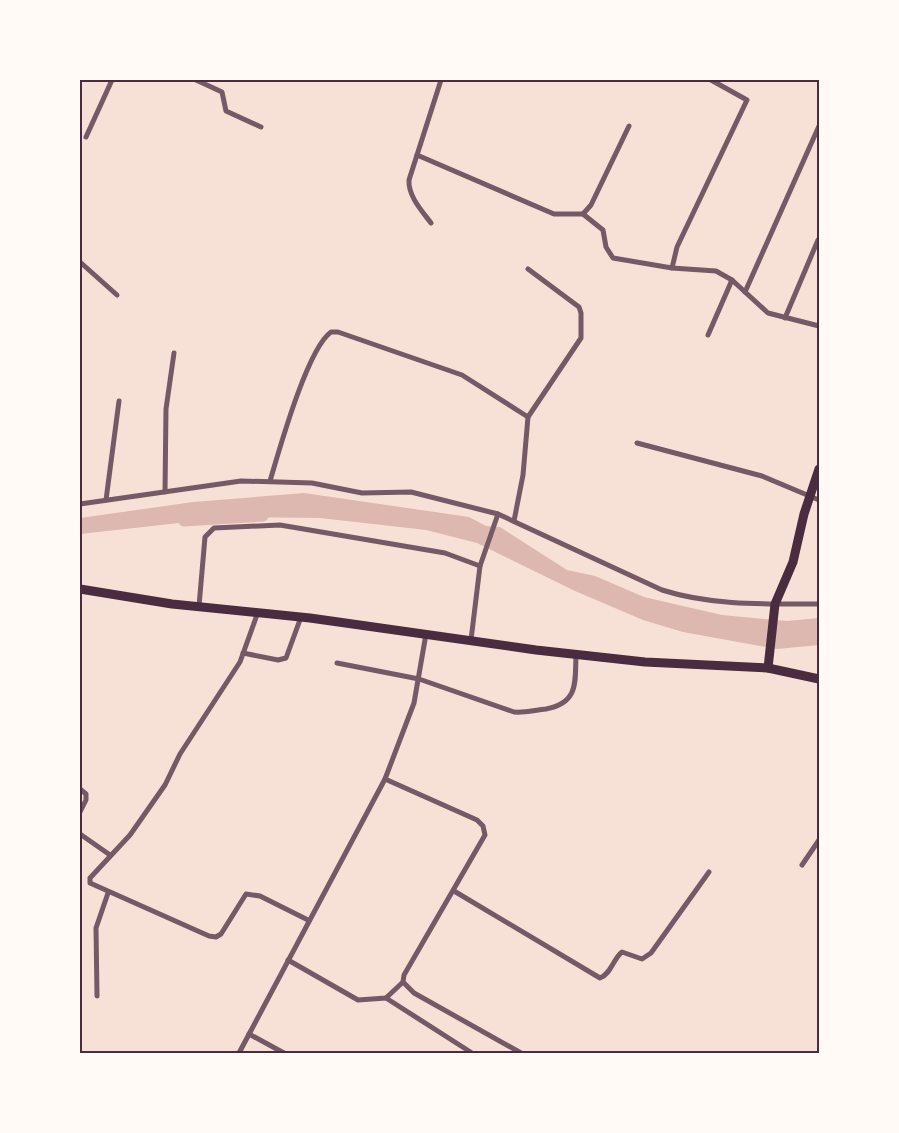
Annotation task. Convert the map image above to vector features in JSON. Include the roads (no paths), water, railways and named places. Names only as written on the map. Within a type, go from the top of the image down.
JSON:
[{"type":"main road","points":[[768,668],[775,608],[793,562],[819,468]]},
{"type":"main road","points":[[80,589],[172,604],[301,617],[645,662],[768,668],[819,679]]},
{"type":"street","points":[[86,137],[112,80]]},
{"type":"street","points":[[196,80],[222,92],[226,111],[261,127]]},
{"type":"street","points":[[431,223],[408,188],[441,80]]},
{"type":"street","points":[[672,268],[677,247],[748,100],[711,80]]},
{"type":"street","points":[[583,214],[591,205],[629,126]]},
{"type":"street","points":[[745,292],[819,126]]},
{"type":"street","points":[[417,155],[554,214],[583,214],[603,230],[606,247],[613,258],[672,268],[716,271],[732,280],[762,309],[786,318],[819,326]]},
{"type":"street","points":[[786,318],[818,240]]},
{"type":"street","points":[[80,262],[117,295]]},
{"type":"street","points":[[514,521],[523,475],[528,417],[576,348],[582,332],[579,307],[528,269]]},
{"type":"street","points":[[708,335],[732,280]]},
{"type":"street","points":[[270,481],[292,408],[321,342],[331,332],[346,334],[462,376],[528,417]]},
{"type":"street","points":[[165,492],[165,418],[174,353]]},
{"type":"street","points":[[106,500],[119,401]]},
{"type":"street","points":[[638,443],[762,476],[819,500]]},
{"type":"street","points":[[80,504],[241,481],[312,483],[362,493],[411,492],[498,514],[662,590],[680,596],[775,608],[819,604]]},
{"type":"street","points":[[471,640],[480,566],[498,514]]},
{"type":"street","points":[[199,606],[206,537],[214,528],[280,525],[445,553],[480,566]]},
{"type":"street","points":[[258,612],[234,672],[180,754],[165,785],[130,835],[90,878],[90,883],[94,887],[216,938],[221,934],[246,894],[260,896],[308,920]]},
{"type":"street","points":[[243,653],[278,660],[286,658],[301,617]]},
{"type":"street","points":[[239,1053],[384,779],[414,703],[426,634]]},
{"type":"street","points":[[337,664],[419,679],[514,712],[560,706],[573,692],[576,654]]},
{"type":"street","points":[[384,779],[477,820],[483,826],[485,835],[404,975],[403,982],[386,998]]},
{"type":"street","points":[[80,789],[86,794],[86,800],[80,812]]},
{"type":"street","points":[[80,834],[110,855]]},
{"type":"street","points":[[802,865],[819,840]]},
{"type":"street","points":[[454,891],[600,978],[605,976],[617,956],[622,952],[642,959],[650,953],[709,872]]},
{"type":"street","points":[[97,996],[96,928],[108,893]]},
{"type":"street","points":[[288,960],[358,1000],[386,998],[472,1053]]},
{"type":"street","points":[[403,982],[414,993],[520,1053]]},
{"type":"street","points":[[249,1034],[284,1053]]},
{"type":"waterway","points":[[184,521],[263,516]]}]
